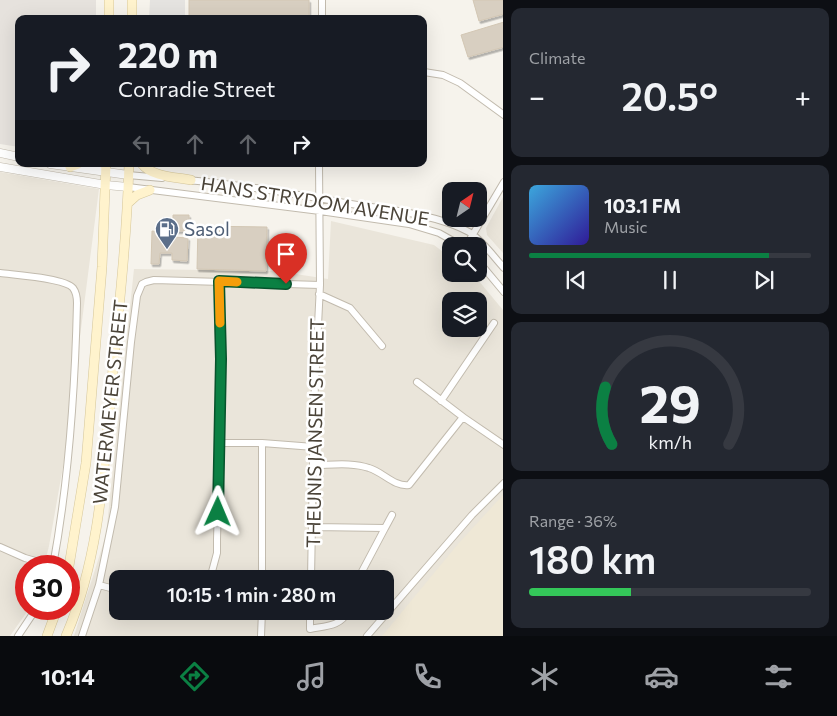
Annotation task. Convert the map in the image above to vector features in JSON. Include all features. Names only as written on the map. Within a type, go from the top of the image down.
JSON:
[{"type":"main road","points":[[109,0],[109,15]]},
{"type":"main road","points":[[132,0],[132,15]]},
{"type":"main road","name":"WATERMEYER STREET","points":[[66,636],[87,573],[100,507],[129,167]]},
{"type":"main road","points":[[145,167],[154,172],[191,180]]},
{"type":"main road","name":"WATERMEYER STREET","points":[[71,555],[86,463],[102,267],[106,168]]},
{"type":"main road","points":[[127,204],[136,195],[150,190]]},
{"type":"main road","points":[[48,636],[53,620]]},
{"type":"street","points":[[322,0],[322,15]]},
{"type":"street","points":[[427,72],[444,75],[460,84],[503,115]]},
{"type":"street","points":[[0,153],[15,156]]},
{"type":"street","name":"HANS STRYDOM AVENUE","points":[[0,167],[106,185],[320,211],[423,228],[446,237]]},
{"type":"street","name":"THEUNIS JANSEN STREET","points":[[311,570],[313,465],[320,285],[319,167]]},
{"type":"street","name":"HANS STRYDOM AVENUE","points":[[106,168],[128,175],[230,184],[423,217],[455,226],[473,235],[503,268]]},
{"type":"street","points":[[473,235],[503,182]]},
{"type":"street","points":[[487,272],[503,292]]},
{"type":"street","points":[[0,273],[54,280],[68,284],[76,293],[75,375],[65,488],[55,555]]},
{"type":"street","points":[[82,636],[99,585],[115,507],[131,342],[139,289],[146,282],[154,280],[320,285]]},
{"type":"street","points":[[213,570],[217,554],[220,443],[219,281]]},
{"type":"street","points":[[319,294],[350,308],[382,346]]},
{"type":"street","points":[[441,401],[494,323]]},
{"type":"street","points":[[417,382],[503,445]]},
{"type":"street","points":[[313,465],[360,466],[379,472],[398,484],[409,485],[463,417]]},
{"type":"street","points":[[220,443],[262,443],[314,447]]},
{"type":"street","points":[[262,443],[262,570]]},
{"type":"street","points":[[367,636],[472,515],[503,483]]},
{"type":"street","points":[[363,570],[392,515]]},
{"type":"street","points":[[313,527],[385,528]]},
{"type":"street","points":[[0,547],[18,555]]},
{"type":"street","points":[[99,585],[109,588]]},
{"type":"street","points":[[18,636],[29,620]]},
{"type":"street","points":[[261,636],[262,620]]},
{"type":"street","points":[[309,632],[342,620]]},
{"type":"shaded area","points":[[0,0],[96,0],[96,15],[15,15],[15,146],[0,144]]},
{"type":"shaded area","points":[[150,0],[185,0],[185,15],[149,15]]},
{"type":"shaded area","points":[[0,172],[99,189],[64,461],[49,546],[47,555],[15,555],[15,620],[21,620],[10,636],[0,636]]},
{"type":"shaded area","points":[[503,197],[503,253],[487,235],[486,228],[488,228],[488,224]]},
{"type":"shaded area","points":[[331,221],[434,245],[442,251],[442,282],[480,282],[503,310],[503,636],[74,636],[106,535],[134,269],[276,271],[328,279]]},
{"type":"shaded area","points":[[503,495],[503,636],[382,636],[458,544]]},
{"type":"building","points":[[189,0],[309,0],[309,15],[189,15]]},
{"type":"building","points":[[473,0],[503,0],[503,14],[479,21]]},
{"type":"building","points":[[503,22],[503,47],[468,57],[461,35]]},
{"type":"building","points":[[173,215],[189,215],[189,231],[173,231]]},
{"type":"building","points":[[198,226],[267,227],[266,271],[197,269]]},
{"type":"building","points":[[152,231],[160,232],[160,240],[173,241],[173,237],[188,238],[187,261],[172,260],[172,253],[160,253],[159,264],[151,264]]},
{"type":"slow traffic","points":[[220,323],[219,281],[237,282]]},
{"type":"place","name":"Sasol","points":[[167,250]]},
{"type":"route","points":[[218,512],[221,359],[219,281],[286,284]]}]
